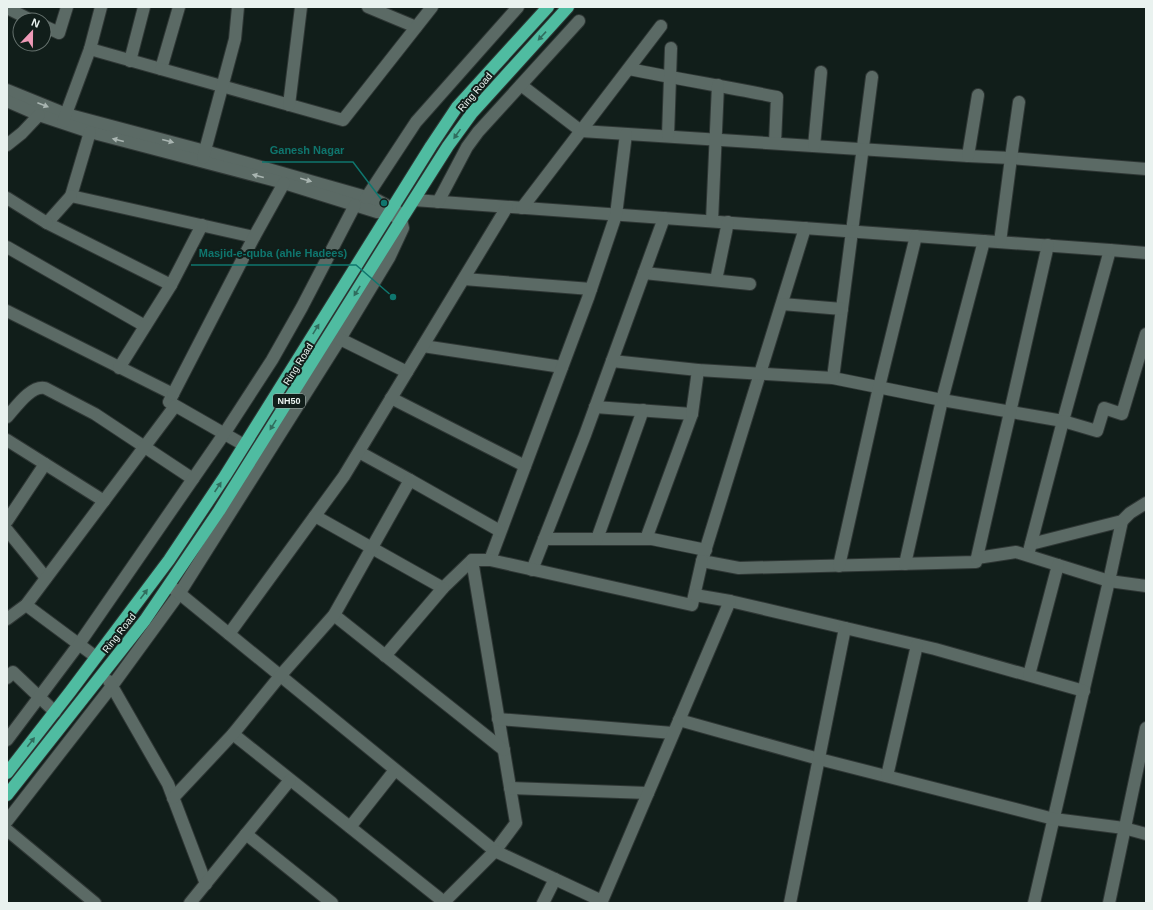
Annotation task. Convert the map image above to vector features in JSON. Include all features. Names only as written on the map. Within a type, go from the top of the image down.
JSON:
[{"type":"highway","name":"Ring Road","points":[[7,773],[55,712],[169,560],[244,445],[457,106],[548,7]]},
{"type":"highway","name":"Ring Road","points":[[7,795],[104,672],[169,585],[335,337],[403,217],[448,146],[472,113],[568,7]]},
{"type":"street","points":[[52,30],[59,33],[66,7]]},
{"type":"street","points":[[64,118],[90,49],[101,7]]},
{"type":"street","points":[[130,60],[144,7]]},
{"type":"street","points":[[161,70],[178,7]]},
{"type":"street","points":[[203,156],[235,39],[238,7]]},
{"type":"street","points":[[289,105],[301,7]]},
{"type":"street","points":[[368,7],[416,27]]},
{"type":"street","points":[[90,49],[342,120],[432,7]]},
{"type":"street","points":[[366,198],[416,122],[518,7]]},
{"type":"street","points":[[438,202],[467,147],[478,132],[579,21]]},
{"type":"street","points":[[522,208],[662,26]]},
{"type":"street","points":[[668,136],[670,48]]},
{"type":"street","points":[[629,68],[777,97],[775,143]]},
{"type":"street","points":[[814,146],[821,72]]},
{"type":"street","points":[[833,378],[864,149],[872,77]]},
{"type":"street","points":[[521,85],[581,131],[1146,168]]},
{"type":"street","points":[[712,221],[718,85]]},
{"type":"street","points":[[7,90],[90,132],[203,156],[377,212],[390,211]]},
{"type":"street","points":[[968,156],[978,95]]},
{"type":"street","points":[[7,101],[39,115],[64,118],[203,156],[377,200],[390,211],[403,217]]},
{"type":"street","points":[[1000,242],[1019,102]]},
{"type":"street","points":[[7,145],[22,133],[39,115]]},
{"type":"street","points":[[47,223],[71,196],[90,132]]},
{"type":"street","points":[[490,560],[591,289],[616,214],[626,134]]},
{"type":"street","points":[[7,618],[26,605],[145,446],[174,400],[254,237],[284,183]]},
{"type":"street","points":[[71,196],[254,237]]},
{"type":"street","points":[[7,198],[47,223],[171,285]]},
{"type":"street","points":[[414,200],[1146,253]]},
{"type":"street","points":[[7,740],[79,644],[224,434],[272,360],[302,307],[355,205]]},
{"type":"street","points":[[229,634],[344,476],[507,207]]},
{"type":"street","points":[[532,570],[595,407],[664,218]]},
{"type":"street","points":[[716,280],[728,222]]},
{"type":"street","points":[[119,368],[171,285],[202,225]]},
{"type":"street","points":[[385,656],[443,588],[472,560],[490,560],[692,605],[704,555],[805,228]]},
{"type":"street","points":[[839,566],[879,387],[916,236]]},
{"type":"street","points":[[905,564],[942,400],[984,241]]},
{"type":"street","points":[[544,539],[652,539],[704,555],[739,568],[976,562],[1048,245]]},
{"type":"street","points":[[7,247],[145,326]]},
{"type":"street","points":[[1029,550],[1110,250]]},
{"type":"street","points":[[644,273],[750,284]]},
{"type":"street","points":[[464,279],[591,289]]},
{"type":"street","points":[[782,304],[842,309]]},
{"type":"street","points":[[7,311],[119,368],[174,400],[224,434],[244,445]]},
{"type":"street","points":[[612,361],[698,370],[833,378],[1063,422],[1097,431],[1104,408],[1122,414],[1146,334]]},
{"type":"street","points":[[7,821],[112,686],[179,594],[335,337],[407,372]]},
{"type":"street","points":[[423,346],[562,368]]},
{"type":"street","points":[[646,539],[692,414],[698,370]]},
{"type":"street","points":[[7,417],[32,390],[41,387],[95,414],[193,479]]},
{"type":"street","points":[[391,398],[525,466]]},
{"type":"street","points":[[595,407],[692,414]]},
{"type":"street","points":[[597,539],[643,410]]},
{"type":"street","points":[[7,440],[104,501]]},
{"type":"street","points":[[359,452],[500,531]]},
{"type":"street","points":[[7,521],[45,464]]},
{"type":"street","points":[[173,798],[232,734],[280,676],[334,615],[410,480]]},
{"type":"street","points":[[977,558],[1029,550],[1122,521],[1130,513],[1146,503]]},
{"type":"street","points":[[315,516],[443,588]]},
{"type":"street","points":[[1034,903],[1110,581],[1122,521]]},
{"type":"street","points":[[7,530],[46,578]]},
{"type":"street","points":[[1029,550],[1058,565],[1110,581],[1146,586]]},
{"type":"street","points":[[232,734],[444,902],[495,851],[516,823],[472,560]]},
{"type":"street","points":[[1029,675],[1058,565]]},
{"type":"street","points":[[169,585],[495,851],[604,902],[673,733],[730,601]]},
{"type":"street","points":[[695,595],[730,601],[917,645],[1084,691]]},
{"type":"street","points":[[26,605],[96,657]]},
{"type":"street","points":[[334,615],[504,750]]},
{"type":"street","points":[[790,903],[845,628]]},
{"type":"street","points":[[887,776],[917,645]]},
{"type":"street","points":[[9,672],[55,712]]},
{"type":"street","points":[[104,672],[168,784],[206,884]]},
{"type":"street","points":[[498,719],[673,733]]},
{"type":"street","points":[[679,720],[819,759],[1054,819],[1124,828],[1146,834]]},
{"type":"street","points":[[1109,903],[1146,728]]},
{"type":"street","points":[[350,827],[395,770]]},
{"type":"street","points":[[190,903],[290,780]]},
{"type":"street","points":[[510,788],[648,793]]},
{"type":"street","points":[[7,830],[95,903]]},
{"type":"street","points":[[246,834],[332,903]]},
{"type":"street","points":[[543,903],[555,879]]},
{"type":"place","name":"Ganesh Nagar","points":[[384,203]]},
{"type":"place","name":"Masjid-e-quba (ahle Hadees)","points":[[393,297]]}]
